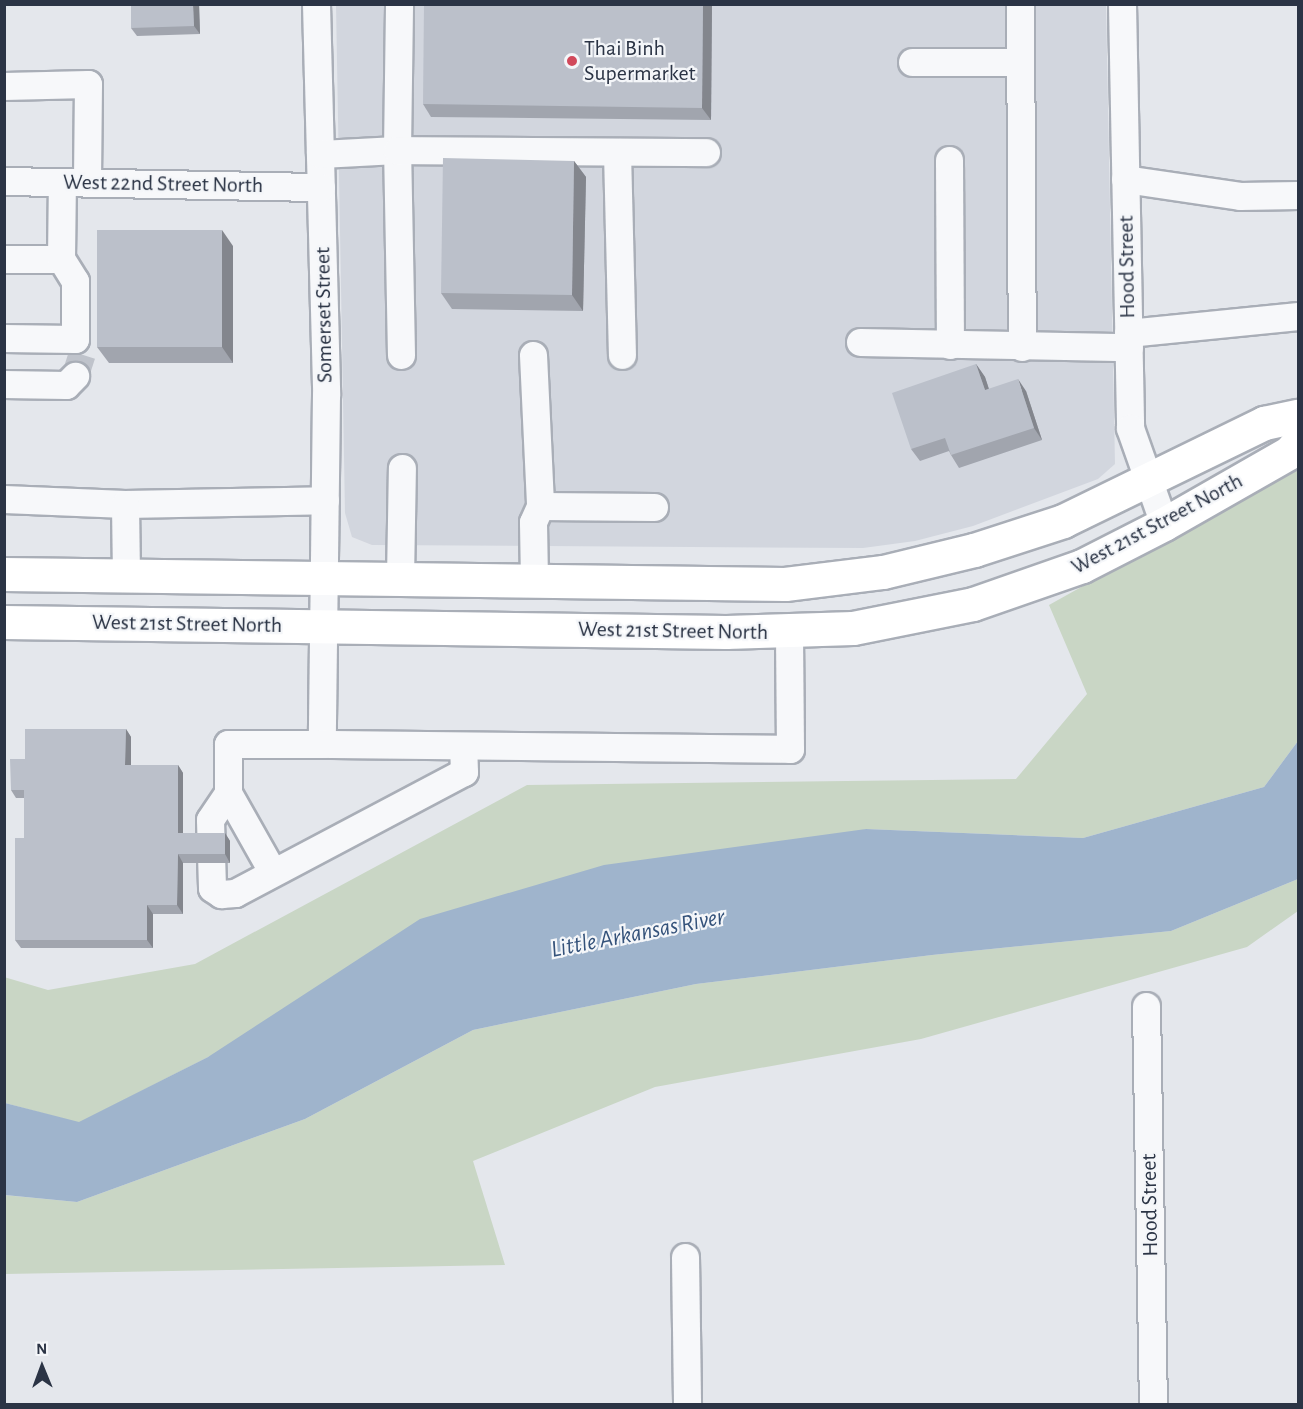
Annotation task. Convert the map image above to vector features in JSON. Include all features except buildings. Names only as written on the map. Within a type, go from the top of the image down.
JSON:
[{"type":"main road","name":"West 21st Street North","points":[[4,574],[324,576],[785,585],[883,573],[974,550],[1063,521],[1264,423],[1299,416]]},
{"type":"main road","name":"West 21st Street North","points":[[4,622],[789,632],[853,628],[973,604],[1082,566],[1164,524],[1290,452],[1299,442]]},
{"type":"street","name":"Somerset Street","points":[[316,4],[325,500],[322,744]]},
{"type":"street","points":[[399,4],[397,150],[401,355]]},
{"type":"street","points":[[1020,4],[1022,347]]},
{"type":"street","name":"Hood Street","points":[[1122,4],[1130,428],[1146,481],[1164,524]]},
{"type":"street","points":[[912,62],[1020,62]]},
{"type":"street","points":[[4,86],[88,84],[75,182],[61,259],[75,281],[77,356],[66,385],[4,384]]},
{"type":"street","points":[[320,154],[397,150],[706,152]]},
{"type":"street","points":[[617,152],[622,355]]},
{"type":"street","points":[[949,160],[950,345]]},
{"type":"street","points":[[1125,179],[1240,196],[1299,195]]},
{"type":"street","name":"West 22nd Street North","points":[[4,181],[321,187]]},
{"type":"street","points":[[4,259],[61,259]]},
{"type":"street","points":[[860,342],[1022,347],[1129,340],[1299,316]]},
{"type":"street","points":[[4,338],[77,356]]},
{"type":"street","points":[[533,355],[540,506],[533,522],[534,580]]},
{"type":"street","points":[[400,578],[402,468]]},
{"type":"street","points":[[4,499],[126,504],[325,500]]},
{"type":"street","points":[[126,504],[126,575]]},
{"type":"street","points":[[540,506],[654,507]]},
{"type":"street","points":[[272,871],[228,793],[228,744],[790,749],[789,632]]},
{"type":"street","points":[[228,793],[210,820],[212,888],[221,894],[235,894],[272,871],[464,772],[463,746]]},
{"type":"street","name":"Hood Street","points":[[1146,1006],[1154,1404]]},
{"type":"street","points":[[685,1257],[687,1404]]},
{"type":"shaded area","points":[[336,5],[1106,5],[1115,464],[1098,479],[973,526],[915,541],[863,548],[372,545],[352,537],[345,513]]},
{"type":"green space","points":[[1298,466],[1298,741],[1264,787],[1083,838],[866,829],[208,1057],[79,1123],[5,1103],[4,977],[48,990],[195,964],[527,785],[1016,779],[1087,694],[1049,605]]},
{"type":"green space","points":[[1298,879],[1298,911],[1247,947],[921,1039],[655,1087],[473,1161],[505,1265],[5,1274],[4,1195],[77,1202],[305,1119],[473,1030],[696,984],[932,955],[1171,931]]},
{"type":"water","name":"Little Arkansas River","points":[[1298,741],[1298,879],[1171,931],[932,955],[696,984],[473,1030],[305,1119],[77,1202],[5,1195],[5,1103],[79,1122],[208,1057],[420,919],[604,865],[866,829],[1083,838],[1264,787]]},
{"type":"tunnel","points":[[75,376],[82,354]]},
{"type":"place","name":"Thai Binh Supermarket","points":[[572,61]]}]
